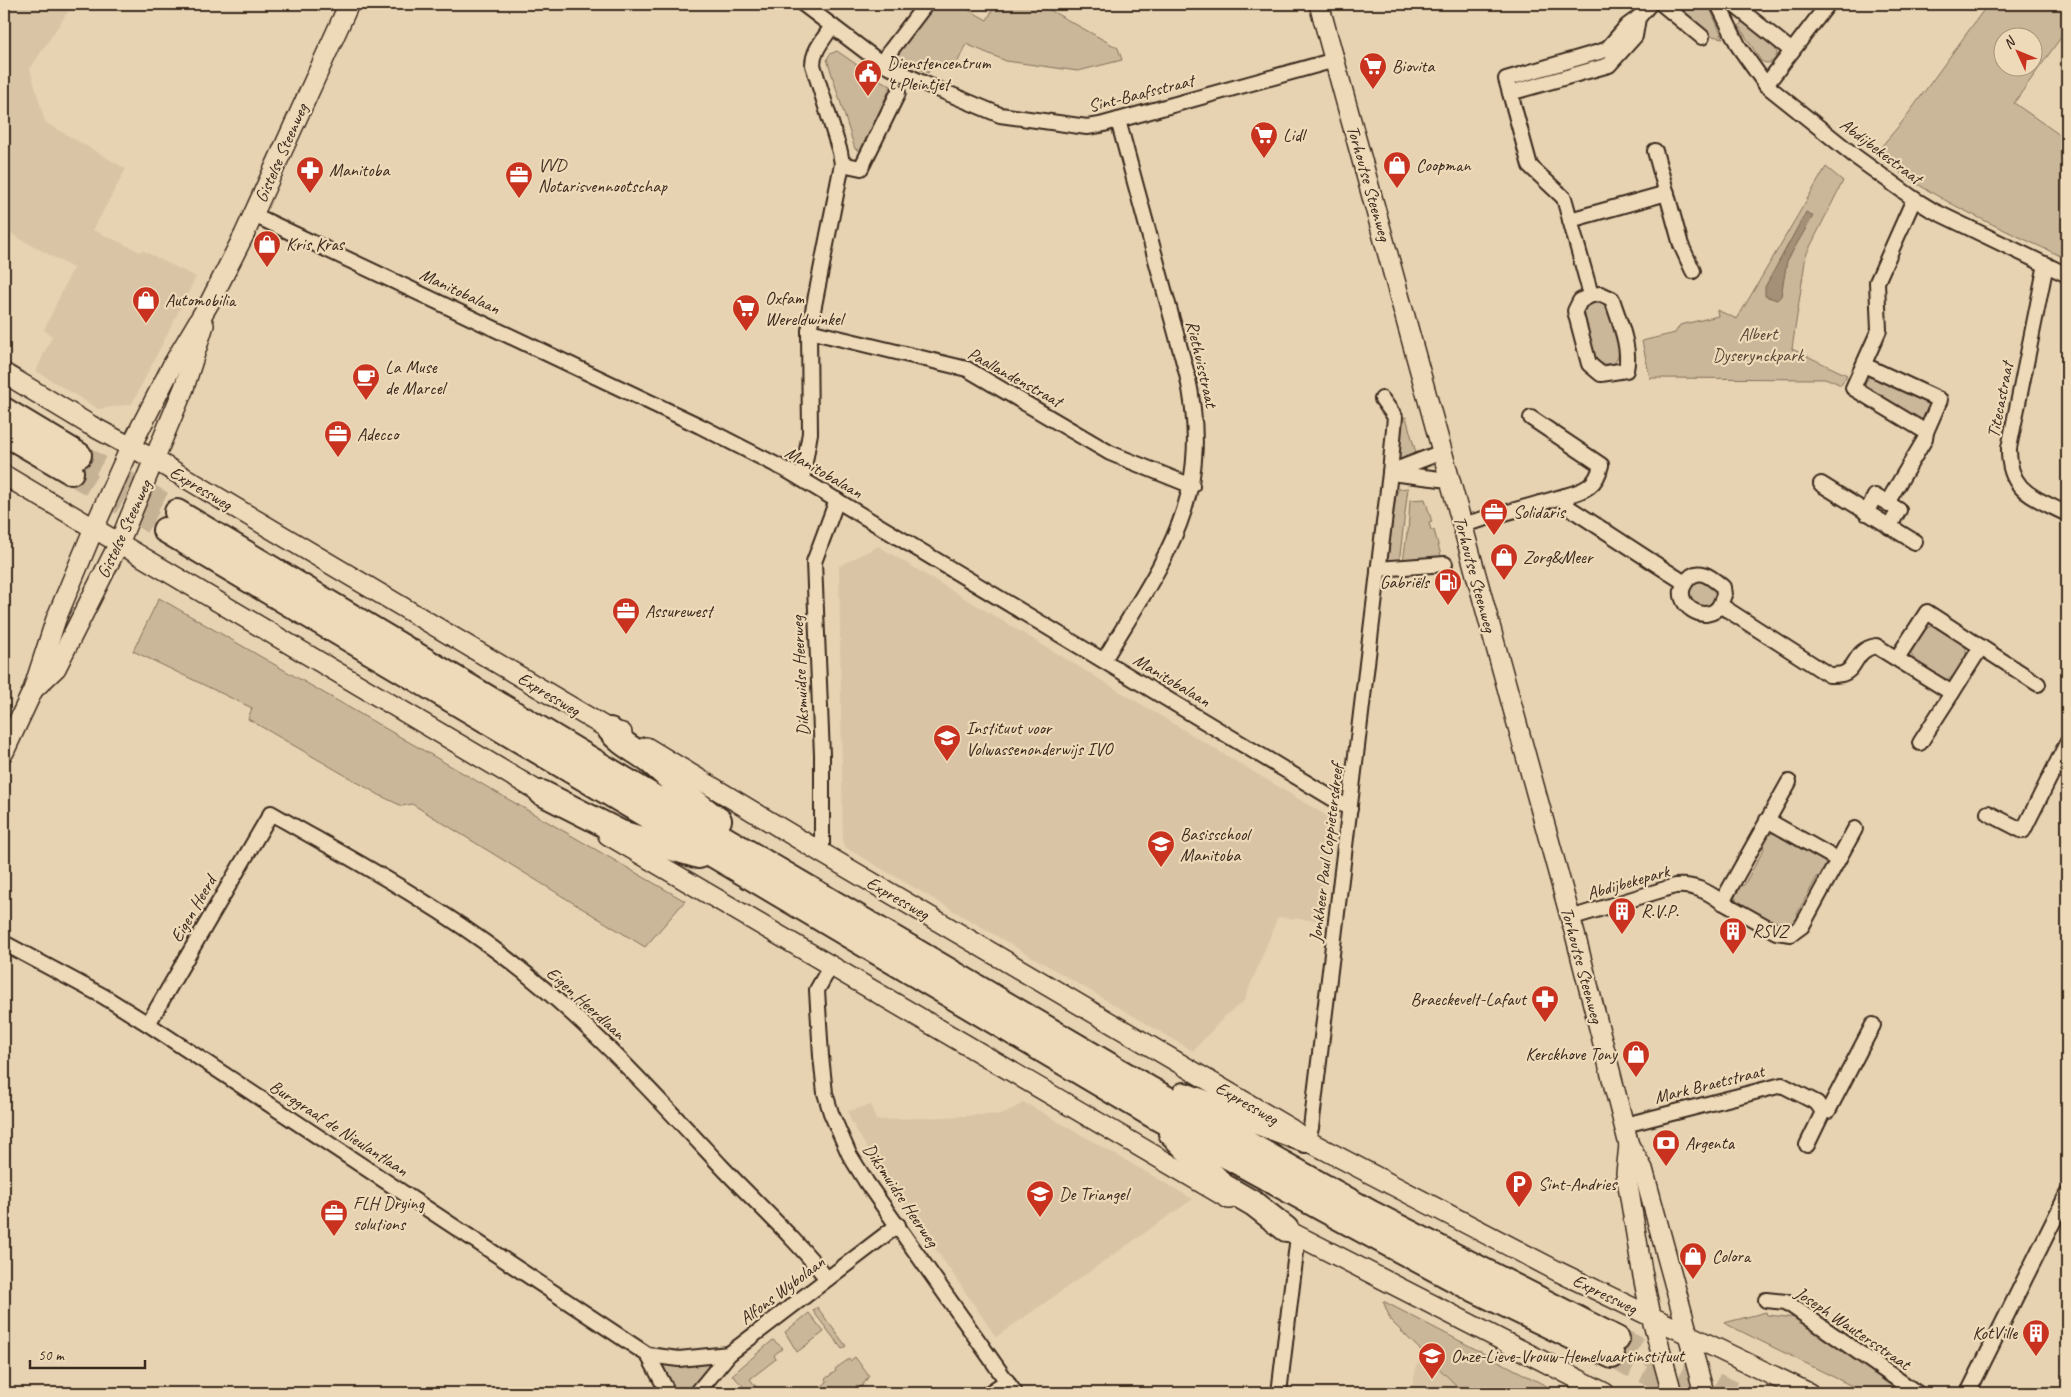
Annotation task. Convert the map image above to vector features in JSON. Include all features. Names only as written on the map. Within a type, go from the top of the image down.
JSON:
[{"type":"highway","points":[[4,410],[75,464],[4,433]]},
{"type":"highway","name":"Expressweg","points":[[171,521],[748,852],[1148,1088],[1614,1348],[1454,1279],[1154,1116],[726,862],[171,521]]},
{"type":"highway","points":[[610,730],[617,740],[650,761],[704,811],[735,830],[748,852]]},
{"type":"highway","points":[[542,793],[621,833],[677,851],[726,862]]},
{"type":"highway","points":[[1148,1088],[1180,1094],[1306,1140]]},
{"type":"highway","points":[[1154,1116],[1224,1186],[1254,1204],[1292,1233]]},
{"type":"street","name":"Gistelse Steenweg","points":[[34,690],[56,668],[106,535],[131,446],[173,364],[211,300],[254,215],[349,4]]},
{"type":"street","name":"Sint-Baafsstraat","points":[[803,4],[881,63],[923,83],[1000,115],[1087,126],[1118,120],[1335,60]]},
{"type":"street","points":[[881,63],[926,4]]},
{"type":"street","name":"Torhoutse Steenweg","points":[[1319,4],[1570,918],[1630,1144],[1643,1168],[1704,1393]]},
{"type":"street","points":[[1591,296],[1564,198],[1530,166],[1510,93],[1609,65],[1635,36],[1638,18],[1650,4]]},
{"type":"street","points":[[1662,4],[1702,37]]},
{"type":"street","name":"Abdijbekestraat","points":[[1718,4],[1739,47],[1766,84],[1856,157],[1914,199],[2067,275]]},
{"type":"street","points":[[1733,4],[1792,51]]},
{"type":"street","points":[[1766,84],[1828,4]]},
{"type":"street","points":[[802,479],[810,433],[809,331],[842,164],[813,66],[813,57],[816,50],[832,26]]},
{"type":"street","points":[[842,164],[861,168],[898,93]]},
{"type":"street","name":"Riethuisstraat","points":[[1104,660],[1166,555],[1185,511],[1192,486],[1196,442],[1194,404],[1118,120]]},
{"type":"street","points":[[1655,151],[1681,245],[1693,270]]},
{"type":"street","points":[[1570,220],[1667,193]]},
{"type":"street","points":[[1914,199],[1877,282],[1879,330],[1853,388],[1926,432]]},
{"type":"street","name":"Manitobalaan","points":[[254,215],[700,426],[802,479],[1350,809]]},
{"type":"street","name":"Titecastraat","points":[[2046,264],[2008,461],[2012,476],[2024,490],[2067,514]]},
{"type":"street","points":[[1601,294],[1612,299],[1627,350],[1628,361],[1626,370],[1601,374],[1589,364],[1575,311],[1580,301],[1591,296],[1601,294]]},
{"type":"street","name":"Gistelse Steenweg","points":[[4,752],[34,690],[56,619],[106,535],[155,460],[198,350],[211,300]]},
{"type":"street","name":"Paallandenstraat","points":[[809,331],[967,369],[1110,453],[1192,486]]},
{"type":"street","points":[[1864,365],[1940,400],[1926,432],[1925,439],[1887,503]]},
{"type":"street","name":"Expressweg","points":[[4,373],[155,460],[610,730],[622,733],[822,854],[1292,1129],[1306,1140],[1488,1235],[1688,1335],[1810,1393]]},
{"type":"street","name":"Jonkheer Paul Coppietersdreef","points":[[1306,1140],[1311,1128],[1390,473],[1395,417],[1382,400]]},
{"type":"street","points":[[1462,525],[1565,496],[1584,490],[1593,484],[1600,473],[1601,465],[1531,418]]},
{"type":"street","points":[[1390,473],[1442,452]]},
{"type":"street","points":[[1390,473],[1450,480]]},
{"type":"street","points":[[4,475],[542,793],[577,817],[830,967],[1241,1206],[1596,1391]]},
{"type":"street","points":[[1821,484],[1915,542]]},
{"type":"street","points":[[1565,496],[1568,507],[1685,583]]},
{"type":"street","points":[[1866,513],[1875,496],[1899,510],[1889,527]]},
{"type":"street","name":"Diksmuidse Heerweg","points":[[822,854],[822,754],[814,562],[837,500]]},
{"type":"street","points":[[1378,569],[1445,564]]},
{"type":"street","points":[[1697,573],[1705,574],[1723,587],[1724,595],[1720,605],[1713,613],[1708,615],[1699,614],[1683,602],[1680,596],[1681,588],[1690,576],[1697,573]]},
{"type":"street","points":[[1720,605],[1829,675],[1842,674],[1850,669],[1860,653],[1867,648],[1876,646],[1952,693]]},
{"type":"street","points":[[1897,658],[1927,612],[2038,684]]},
{"type":"street","points":[[1920,743],[1981,647]]},
{"type":"street","points":[[1988,813],[2023,831],[2067,743]]},
{"type":"street","points":[[1722,902],[1789,782]]},
{"type":"street","name":"Eigen Heerd","points":[[148,1024],[271,813]]},
{"type":"street","name":"Eigen Heerdlaan","points":[[271,813],[380,876],[454,922],[538,983],[636,1075],[827,1279]]},
{"type":"street","points":[[1767,820],[1838,860]]},
{"type":"street","name":"Abdijbekepark","points":[[1570,918],[1675,886],[1684,885],[1710,893],[1722,902],[1776,932],[1791,934],[1802,926],[1856,829]]},
{"type":"street","name":"Burggraaf de Nieulantlaan","points":[[4,943],[103,996],[148,1024],[648,1355],[679,1359],[729,1354]]},
{"type":"street","name":"Diksmuidse Heerweg","points":[[830,967],[817,990],[825,1094],[831,1113],[849,1154],[867,1183],[1016,1393]]},
{"type":"street","points":[[1807,1145],[1823,1112],[1828,1111],[1873,1025]]},
{"type":"street","name":"Mark Braetstraat","points":[[1625,1125],[1782,1085],[1818,1103],[1823,1112]]},
{"type":"street","name":"Torhoutse Steenweg","points":[[1630,1144],[1626,1173],[1651,1316],[1672,1393]]},
{"type":"street","points":[[1968,1393],[2067,1194]]},
{"type":"street","name":"Alfons Wybolaan","points":[[697,1393],[729,1354],[898,1225]]},
{"type":"street","points":[[1279,1393],[1292,1233]]},
{"type":"street","name":"Joseph Wautersstraat","points":[[1766,1300],[1786,1302],[1917,1393]]},
{"type":"street","name":"Burggraaf de Nieulantlaan","points":[[648,1355],[665,1387],[666,1393]]},
{"type":"street","points":[[989,1393],[1007,1381]]},
{"type":"shaded area","points":[[4,4],[73,4],[30,69],[45,122],[126,169],[93,230],[141,252],[142,250],[196,277],[132,404],[98,409],[36,371],[52,336],[44,330],[73,268],[10,233],[4,243]]},
{"type":"shaded area","points":[[1806,212],[1813,216],[1787,261],[1781,296],[1777,300],[1765,296],[1765,287]]},
{"type":"shaded area","points":[[878,546],[1332,819],[1320,921],[1278,917],[1244,1001],[1224,1017],[1193,1051],[843,846],[839,566]]},
{"type":"shaded area","name":"De Triangel","points":[[1024,1102],[1193,1199],[996,1337],[871,1155],[851,1121],[848,1111],[871,1105],[876,1120],[1004,1114]]},
{"type":"shaded area","name":"Onze-Lieve-Vrouw-Hemelvaartinstituut","points":[[1421,1350],[1464,1393],[1410,1393]]},
{"type":"green space","points":[[934,4],[958,4],[987,20],[996,4],[1039,4],[1118,48],[1122,60],[1078,71],[1006,61],[966,44],[954,70],[933,61],[928,73],[901,60],[897,53]]},
{"type":"green space","points":[[1675,4],[1708,4],[1723,38],[1705,35],[1707,31]]},
{"type":"green space","points":[[1988,4],[2067,4],[2067,29],[2044,61],[2044,28],[1994,28],[1994,78],[2032,78],[2014,103],[2067,140],[2067,259],[1943,199],[1875,154],[1903,121]]},
{"type":"green space","points":[[1742,22],[1747,23],[1774,45],[1777,53],[1769,63],[1761,61],[1739,26]]},
{"type":"green space","points":[[837,51],[891,86],[861,151],[855,149],[827,59],[830,54]]},
{"type":"green space","name":"Albert Dyserynckpark","points":[[1826,167],[1843,181],[1806,255],[1792,349],[1847,375],[1841,385],[1828,379],[1650,378],[1642,341],[1675,333],[1680,325],[1718,316],[1717,310],[1737,319]]},
{"type":"green space","points":[[1596,303],[1604,304],[1608,309],[1616,329],[1619,353],[1613,364],[1601,364],[1595,358],[1584,312],[1590,305]]},
{"type":"green space","points":[[1870,376],[1928,402],[1930,407],[1925,418],[1919,420],[1867,389],[1865,383]]},
{"type":"green space","points":[[1406,417],[1416,453],[1406,455],[1406,459],[1398,460],[1399,420]]},
{"type":"green space","points":[[1408,488],[1399,563],[1391,563],[1388,559],[1396,494],[1399,489]]},
{"type":"green space","points":[[1425,499],[1432,522],[1429,523],[1431,530],[1434,530],[1442,559],[1403,562],[1408,533],[1410,500]]},
{"type":"green space","points":[[1696,580],[1702,580],[1717,592],[1717,597],[1710,607],[1702,607],[1689,599],[1688,591]]},
{"type":"green space","points":[[159,598],[685,901],[645,947],[412,804],[402,806],[381,796],[248,719],[252,708],[133,651]]},
{"type":"green space","points":[[1933,626],[1962,643],[1966,648],[1966,658],[1956,674],[1949,679],[1927,670],[1911,654],[1913,645],[1921,632]]},
{"type":"green space","points":[[1778,833],[1823,859],[1826,866],[1824,875],[1817,877],[1797,914],[1799,920],[1796,925],[1785,929],[1738,904],[1735,897],[1737,887],[1744,885],[1764,849],[1762,841],[1768,835]]},
{"type":"green space","points":[[1383,1301],[1560,1393],[1464,1393],[1391,1321]]},
{"type":"green space","points":[[817,1307],[846,1346],[842,1349],[813,1311]]},
{"type":"green space","points":[[1766,1312],[1767,1315],[1797,1318],[1904,1393],[1866,1393],[1724,1323]]},
{"type":"green space","points":[[809,1313],[824,1332],[797,1352],[785,1332]]},
{"type":"green space","points":[[773,1340],[783,1348],[774,1355],[776,1359],[750,1379],[761,1393],[750,1393],[732,1375]]},
{"type":"green space","points":[[855,1357],[869,1376],[857,1393],[805,1393],[813,1388],[816,1391],[827,1382],[825,1379],[836,1371],[835,1369]]},
{"type":"green space","points":[[711,1361],[712,1364],[689,1393],[672,1393],[658,1362]]},
{"type":"tunnel","points":[[79,455],[177,512]]},
{"type":"tunnel","points":[[71,472],[165,530]]},
{"type":"tunnel","points":[[1617,1339],[1733,1393]]},
{"type":"tunnel","points":[[1612,1356],[1690,1393]]},
{"type":"place","name":"Biovita","points":[[1373,90]]},
{"type":"place","name":"Dienstencentrum 't Pleintjet","points":[[868,97]]},
{"type":"place","name":"Lidl","points":[[1264,159]]},
{"type":"place","name":"Coopman","points":[[1397,189]]},
{"type":"place","name":"Manitoba","points":[[310,194]]},
{"type":"place","name":"VVD Notarisvennootschap","points":[[519,199]]},
{"type":"place","name":"Kris Kras","points":[[267,268]]},
{"type":"place","name":"Automobilia","points":[[146,324]]},
{"type":"place","name":"Oxfam Wereldwinkel","points":[[746,332]]},
{"type":"place","name":"La Muse de Marcel","points":[[366,401]]},
{"type":"place","name":"Adecco","points":[[338,458]]},
{"type":"place","name":"Solidaris","points":[[1494,536]]},
{"type":"place","name":"Zorg&Meer","points":[[1504,581]]},
{"type":"place","name":"Gabriëls","points":[[1448,606]]},
{"type":"place","name":"Assurewest","points":[[626,635]]},
{"type":"place","name":"Instituut voor Volwassenonderwijs IVO","points":[[947,762]]},
{"type":"place","name":"Basisschool Manitoba","points":[[1161,868]]},
{"type":"place","name":"R.V.P.","points":[[1622,935]]},
{"type":"place","name":"RSVZ","points":[[1733,955]]},
{"type":"place","name":"Braeckevelt-Lafaut","points":[[1545,1023]]},
{"type":"place","name":"Kerckhove Tony","points":[[1636,1078]]},
{"type":"place","name":"Argenta","points":[[1666,1167]]},
{"type":"place","name":"Sint-Andries","points":[[1519,1208]]},
{"type":"place","name":"De Triangel","points":[[1040,1218]]},
{"type":"place","name":"FLH Drying solutions","points":[[334,1237]]},
{"type":"place","name":"Colora","points":[[1693,1280]]},
{"type":"place","name":"KotVille","points":[[2036,1357]]},
{"type":"place","name":"Onze-Lieve-Vrouw-Hemelvaartinstituut","points":[[1432,1380]]}]
